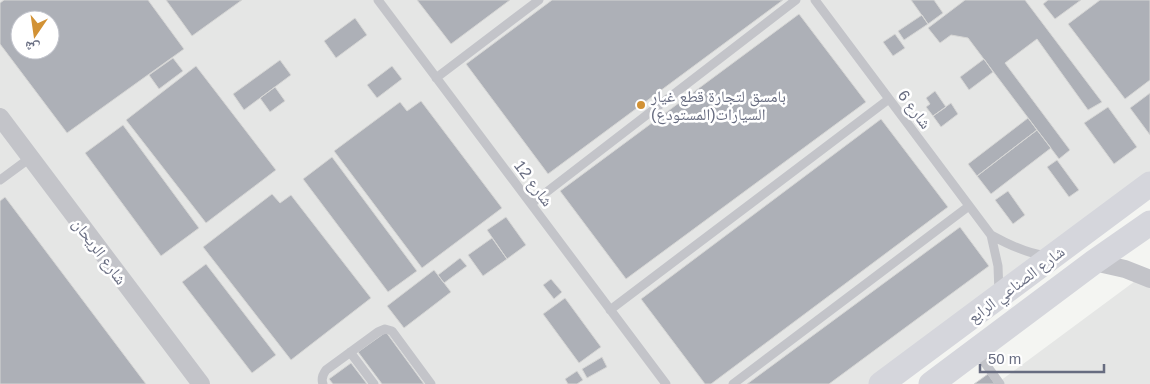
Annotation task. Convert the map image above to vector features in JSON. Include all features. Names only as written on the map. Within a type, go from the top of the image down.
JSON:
[{"type":"main road","name":"شارع الصناعي الرابع","points":[[881,384],[1150,184]]},
{"type":"main road","name":"شارع الصناعي الرابع","points":[[931,384],[1150,222]]},
{"type":"street","name":"شارع الريحان","points":[[0,117],[201,384]]},
{"type":"street","points":[[1094,262],[1125,269],[1150,279]]},
{"type":"lane","name":"شارع 12","points":[[378,0],[666,384]]},
{"type":"lane","points":[[436,78],[539,0]]},
{"type":"lane","points":[[531,204],[796,0]]},
{"type":"lane","name":"شارع 6","points":[[815,0],[991,235],[1020,250],[1052,256]]},
{"type":"lane","points":[[610,310],[889,99]]},
{"type":"lane","points":[[0,180],[30,158]]},
{"type":"lane","points":[[733,384],[969,206]]},
{"type":"lane","name":"شارع 6","points":[[991,235],[998,266],[998,298]]},
{"type":"lane","points":[[323,384],[323,373],[326,370],[378,332],[385,329],[394,334],[431,384]]},
{"type":"lane","points":[[976,351],[1000,384]]},
{"type":"lane","points":[[350,352],[374,384]]},
{"type":"shaded area","points":[[0,0],[1150,0],[1150,174],[871,384],[0,384]]},
{"type":"shaded area","points":[[1150,270],[1150,384],[996,384]]},
{"type":"building","points":[[4,0],[148,0],[184,49],[67,133],[12,60],[60,60],[60,10],[10,10],[10,57],[0,44],[0,3]]},
{"type":"building","points":[[166,0],[242,0],[192,36]]},
{"type":"building","points":[[417,0],[510,0],[451,44]]},
{"type":"building","points":[[552,0],[783,0],[548,174],[466,64]]},
{"type":"building","points":[[911,0],[934,0],[943,13],[928,24]]},
{"type":"building","points":[[965,0],[1025,0],[1102,102],[1088,110],[1037,39],[1005,63],[1070,150],[1059,159],[968,38],[951,35],[940,43],[928,28]]},
{"type":"building","points":[[1048,0],[1081,0],[1055,19],[1043,4]]},
{"type":"building","points":[[1100,0],[1150,0],[1150,80],[1125,99],[1068,24]]},
{"type":"building","points":[[799,14],[866,102],[626,279],[560,191]]},
{"type":"building","points":[[922,15],[928,24],[904,40],[898,31]]},
{"type":"building","points":[[355,18],[367,35],[336,58],[324,41]]},
{"type":"building","points":[[895,34],[905,48],[893,56],[883,42]]},
{"type":"building","points":[[173,58],[183,71],[159,89],[149,75]]},
{"type":"building","points":[[984,59],[993,72],[969,90],[960,77]]},
{"type":"building","points":[[280,60],[291,75],[244,110],[233,94]]},
{"type":"building","points":[[196,66],[276,170],[206,223],[126,120]]},
{"type":"building","points":[[392,66],[402,79],[377,98],[367,85]]},
{"type":"building","points":[[275,87],[285,101],[270,112],[260,98]]},
{"type":"building","points":[[935,91],[946,107],[933,116],[926,107],[930,104],[926,98]]},
{"type":"building","points":[[1150,93],[1150,135],[1130,108]]},
{"type":"building","points":[[421,101],[502,208],[422,268],[334,151],[400,102],[407,111]]},
{"type":"building","points":[[951,103],[958,114],[941,127],[933,116]]},
{"type":"building","points":[[1108,107],[1137,147],[1114,164],[1084,123]]},
{"type":"building","points":[[1028,118],[1037,130],[977,176],[968,164]]},
{"type":"building","points":[[881,119],[948,207],[711,384],[705,384],[641,299]]},
{"type":"building","points":[[123,125],[199,228],[161,256],[85,153]]},
{"type":"building","points":[[1037,130],[1051,148],[991,194],[977,176]]},
{"type":"building","points":[[332,157],[417,271],[388,292],[303,179]]},
{"type":"building","points":[[1057,160],[1079,190],[1069,197],[1047,167]]},
{"type":"building","points":[[1008,191],[1025,215],[1013,224],[995,200]]},
{"type":"building","points":[[272,194],[280,203],[291,195],[371,298],[291,360],[203,247]]},
{"type":"building","points":[[5,197],[146,384],[0,384],[0,201]]},
{"type":"building","points":[[506,217],[526,245],[507,259],[487,230]]},
{"type":"building","points":[[960,227],[989,266],[829,384],[747,384]]},
{"type":"building","points":[[492,238],[507,259],[483,276],[468,255]]},
{"type":"building","points":[[460,258],[467,266],[444,283],[438,275]]},
{"type":"building","points":[[206,264],[276,355],[252,373],[182,282]]},
{"type":"building","points":[[434,270],[451,292],[404,328],[387,306]]},
{"type":"building","points":[[551,279],[562,292],[554,299],[543,285]]},
{"type":"building","points":[[565,298],[601,347],[579,363],[543,314]]},
{"type":"building","points":[[386,332],[424,384],[382,384],[358,352]]},
{"type":"building","points":[[602,357],[607,367],[587,378],[582,369]]},
{"type":"building","points":[[351,363],[367,384],[333,384],[329,379]]},
{"type":"building","points":[[577,371],[583,380],[577,384],[568,384],[565,379]]},
{"type":"building","points":[[988,374],[995,384],[974,384]]},
{"type":"place","name":"بامسق لتجارة قطع غيار السيارات(المستودع)","points":[[641,105]]}]
